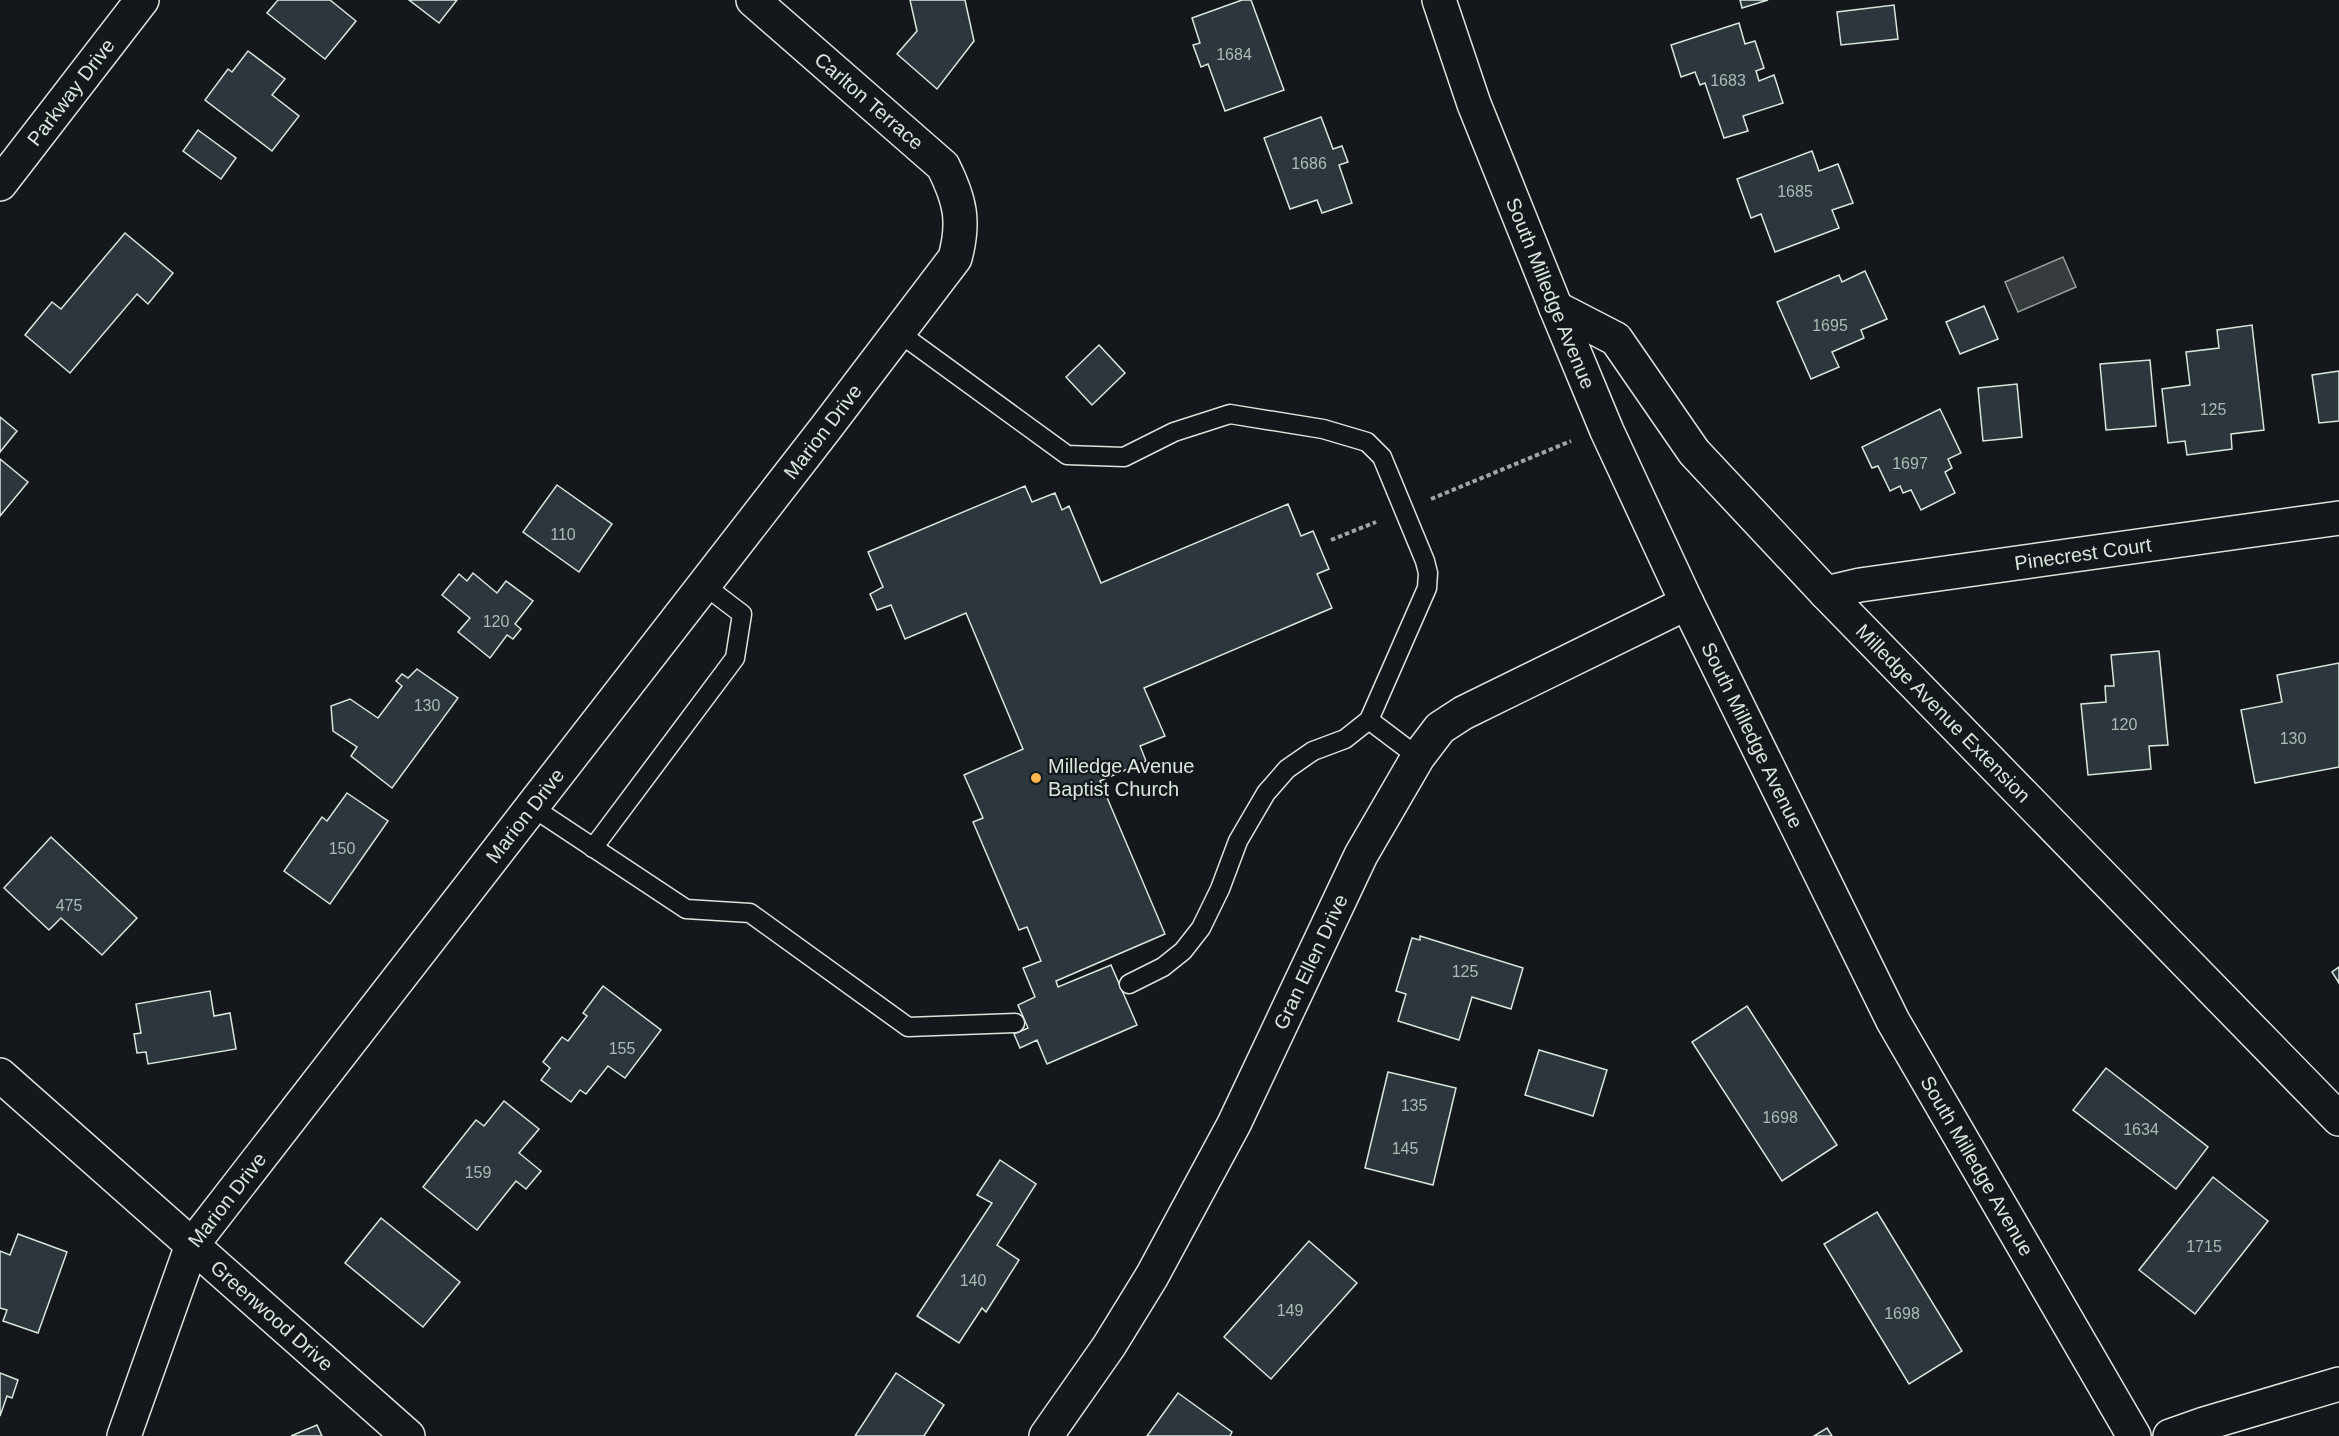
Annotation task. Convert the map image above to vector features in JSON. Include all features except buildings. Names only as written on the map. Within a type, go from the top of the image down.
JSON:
[{"type":"street","name":"Parkway Drive","points":[[0,184],[142,0]]},
{"type":"street","name":"Carlton Terrace","points":[[753,0],[943,166],[955,189],[962,217]]},
{"type":"street","name":"South Milledge Avenue","points":[[1439,0],[1474,104],[1556,308],[1607,431],[1687,603],[1893,1022],[2134,1436]]},
{"type":"street","name":"Marion Drive","points":[[124,1436],[192,1245],[955,258],[962,217]]},
{"type":"street","name":"Milledge Avenue Extension","points":[[1556,308],[1616,339],[1694,452],[1826,593],[2339,1119]]},
{"type":"street","name":"Pinecrest Court","points":[[1826,593],[1860,585],[2339,518]]},
{"type":"street","name":"Gran Ellen Drive","points":[[1046,1436],[1109,1346],[1157,1266],[1234,1125],[1361,855],[1418,757],[1440,728],[1463,713],[1687,603]]},
{"type":"street","name":"Greenwood Drive","points":[[0,1075],[408,1436]]},
{"type":"street","points":[[2170,1436],[2339,1384]]},
{"type":"lane","points":[[898,332],[1067,455],[1124,457],[1174,432],[1230,414],[1323,429],[1367,442],[1382,457],[1425,561],[1428,573],[1427,588],[1368,720],[1345,739],[1313,750],[1287,769],[1266,793],[1238,841],[1220,889],[1201,928],[1183,951],[1163,967],[1129,984]]},
{"type":"lane","points":[[593,848],[735,657],[742,614],[704,585]]},
{"type":"lane","points":[[1368,720],[1418,757]]},
{"type":"lane","points":[[532,807],[686,909],[750,913],[908,1027],[1015,1023]]},
{"type":"path","points":[[1429,500],[1572,441]]},
{"type":"path","points":[[1331,540],[1381,520]]},
{"type":"shaded area","points":[[2063,257],[2076,287],[2018,312],[2005,282]]},
{"type":"place","name":"Milledge Avenue Baptist Church","points":[[1036,778]]}]
